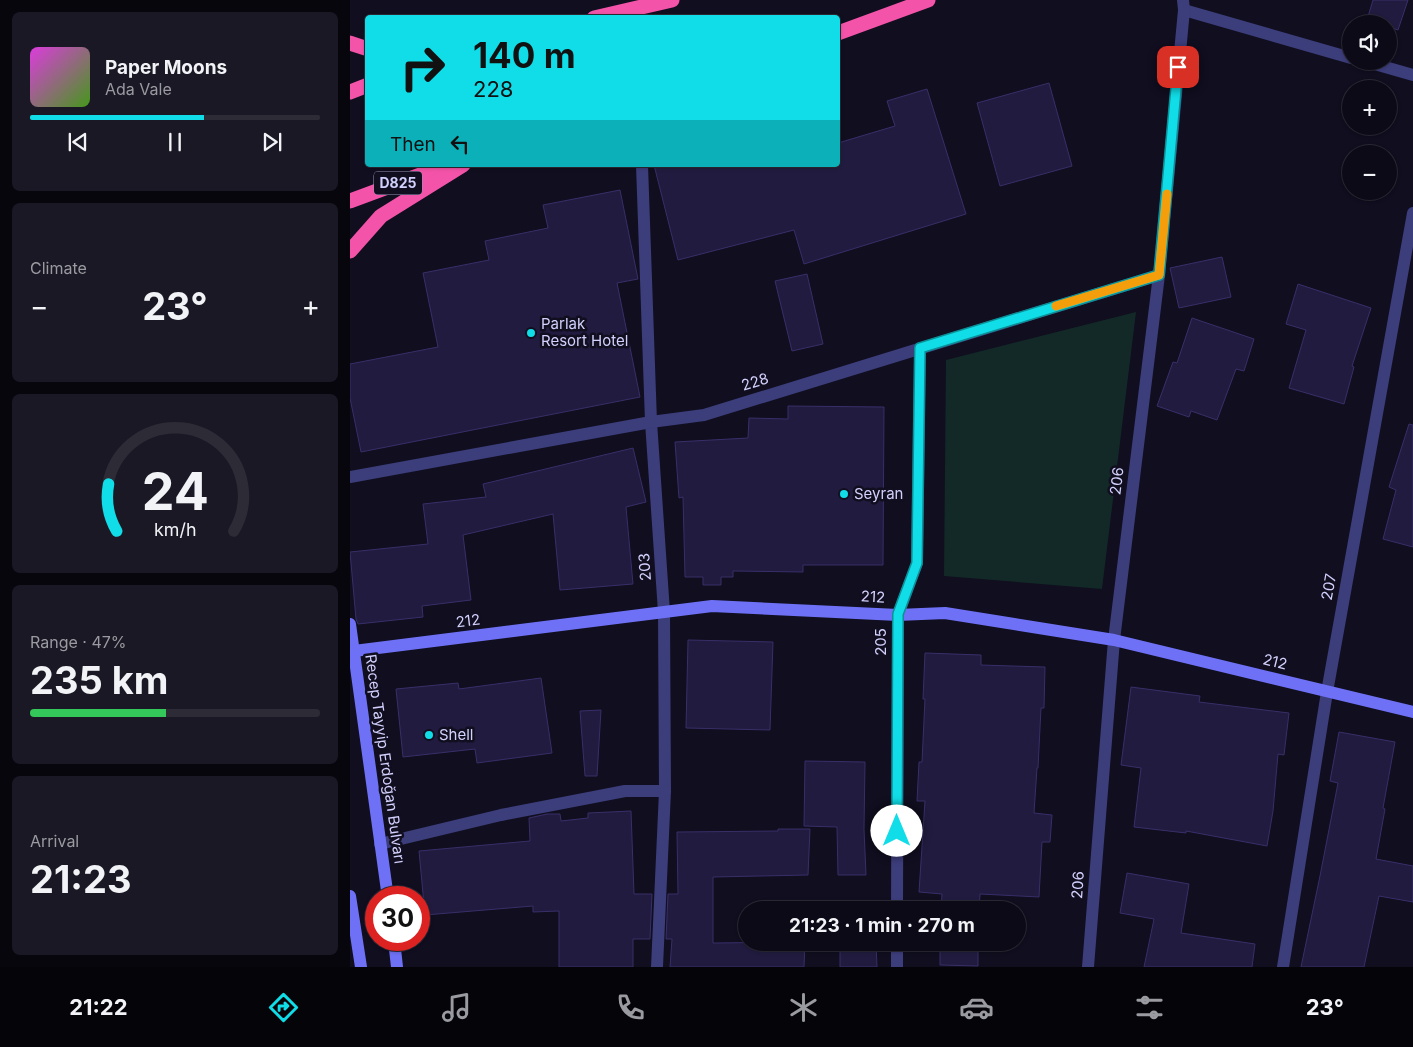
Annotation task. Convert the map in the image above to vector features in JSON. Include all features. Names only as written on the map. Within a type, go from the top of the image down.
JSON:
[{"type":"highway","points":[[607,15],[672,0]]},
{"type":"highway","points":[[840,32],[928,0]]},
{"type":"highway","points":[[350,43],[365,48]]},
{"type":"highway","points":[[350,92],[365,85]]},
{"type":"highway","name":"D825","points":[[350,201],[442,167]]},
{"type":"highway","points":[[350,251],[381,216],[460,167]]},
{"type":"street","points":[[1184,5],[1342,55]]},
{"type":"street","name":"206","points":[[1088,967],[1114,640],[1159,275],[1184,5]]},
{"type":"street","points":[[1396,70],[1413,75]]},
{"type":"street","name":"203","points":[[642,167],[651,422],[664,612],[665,791],[657,967]]},
{"type":"street","name":"207","points":[[1283,967],[1327,692],[1413,213]]},
{"type":"street","name":"228","points":[[350,477],[651,422],[704,415],[1159,275]]},
{"type":"street","name":"205","points":[[897,901],[898,614],[917,563],[920,348]]},
{"type":"street","name":"212","points":[[354,652],[712,606],[898,614],[945,613],[1114,640],[1413,712]]},
{"type":"street","name":"Recep Tayyip Erdoğan Bulvarı","points":[[350,624],[386,886]]},
{"type":"street","points":[[380,844],[501,815],[625,791],[665,791]]},
{"type":"street","points":[[350,896],[361,967]]},
{"type":"street","points":[[395,951],[397,967]]},
{"type":"street","points":[[897,951],[897,967]]},
{"type":"green space","points":[[1136,312],[1102,589],[944,576],[946,360]]},
{"type":"building","points":[[1373,0],[1408,0],[1398,30],[1397,15],[1368,15]]},
{"type":"building","points":[[1049,83],[1072,166],[1000,186],[977,103]]},
{"type":"building","points":[[927,89],[966,214],[804,264],[794,230],[678,260],[655,167],[840,167],[840,142],[895,126],[887,101]]},
{"type":"building","name":"Parlak Resort Hotel","points":[[620,190],[638,279],[617,283],[640,397],[361,452],[350,398],[350,364],[438,347],[423,273],[489,260],[485,241],[548,228],[543,205]]},
{"type":"building","points":[[1222,257],[1231,297],[1179,308],[1170,268]]},
{"type":"building","points":[[807,274],[823,344],[792,351],[775,281]]},
{"type":"building","points":[[1298,284],[1371,308],[1352,366],[1354,367],[1344,404],[1289,388],[1306,330],[1286,324]]},
{"type":"building","points":[[1192,318],[1254,339],[1244,371],[1236,369],[1217,420],[1191,411],[1189,417],[1157,406],[1173,362],[1177,363]]},
{"type":"building","name":"Seyran","points":[[788,406],[884,407],[883,565],[803,565],[803,572],[733,571],[733,577],[721,577],[721,585],[703,585],[703,577],[685,577],[683,497],[679,498],[675,442],[748,438],[749,418],[788,419]]},
{"type":"building","points":[[1409,424],[1413,425],[1413,547],[1383,539],[1396,490],[1389,487]]},
{"type":"building","points":[[633,448],[646,502],[626,507],[633,584],[560,590],[553,514],[463,535],[471,600],[422,606],[423,617],[358,624],[350,552],[428,544],[423,504],[486,497],[483,484]]},
{"type":"building","points":[[688,640],[773,642],[770,730],[686,728]]},
{"type":"building","points":[[925,653],[981,655],[981,665],[1045,667],[1044,708],[1041,708],[1034,813],[1052,815],[1050,842],[1042,842],[1039,897],[980,894],[980,901],[942,901],[942,894],[919,892],[925,801],[917,801],[919,762],[922,762],[925,699],[923,699]]},
{"type":"building","points":[[541,678],[552,753],[477,763],[475,749],[403,757],[396,689],[458,683],[459,689]]},
{"type":"building","points":[[1131,687],[1200,696],[1199,702],[1289,713],[1284,755],[1278,754],[1273,811],[1267,846],[1186,831],[1186,833],[1134,827],[1141,768],[1121,765]]},
{"type":"building","points":[[601,710],[597,776],[585,776],[580,711]]},
{"type":"building","points":[[1339,732],[1395,742],[1376,859],[1413,866],[1413,902],[1379,896],[1364,967],[1301,967],[1338,783],[1330,781]]},
{"type":"building","points":[[805,761],[865,762],[864,829],[866,875],[838,875],[837,827],[804,826]]},
{"type":"building","points":[[631,811],[634,894],[652,894],[650,939],[633,939],[633,967],[559,967],[559,911],[533,912],[533,906],[430,915],[430,886],[422,886],[419,851],[530,841],[529,818],[547,814],[560,814],[561,821],[588,818],[588,813]]},
{"type":"building","points":[[778,829],[810,829],[808,875],[713,877],[713,943],[738,943],[738,951],[805,951],[804,967],[670,967],[672,939],[666,939],[668,894],[678,894],[677,832],[778,831]]},
{"type":"building","points":[[1127,873],[1189,884],[1181,933],[1255,944],[1252,967],[1144,967],[1154,919],[1120,913]]},
{"type":"building","points":[[840,951],[876,951],[877,967],[840,967]]},
{"type":"building","points":[[940,951],[978,951],[978,966],[940,965]]},
{"type":"slow traffic","points":[[1056,306],[1159,275],[1167,194]]},
{"type":"place","name":"Parlak Resort Hotel","points":[[531,333]]},
{"type":"place","name":"Seyran","points":[[844,494]]},
{"type":"place","name":"Shell","points":[[429,735]]},
{"type":"route","points":[[897,831],[898,614],[917,563],[920,348],[1159,275],[1178,67]]}]
